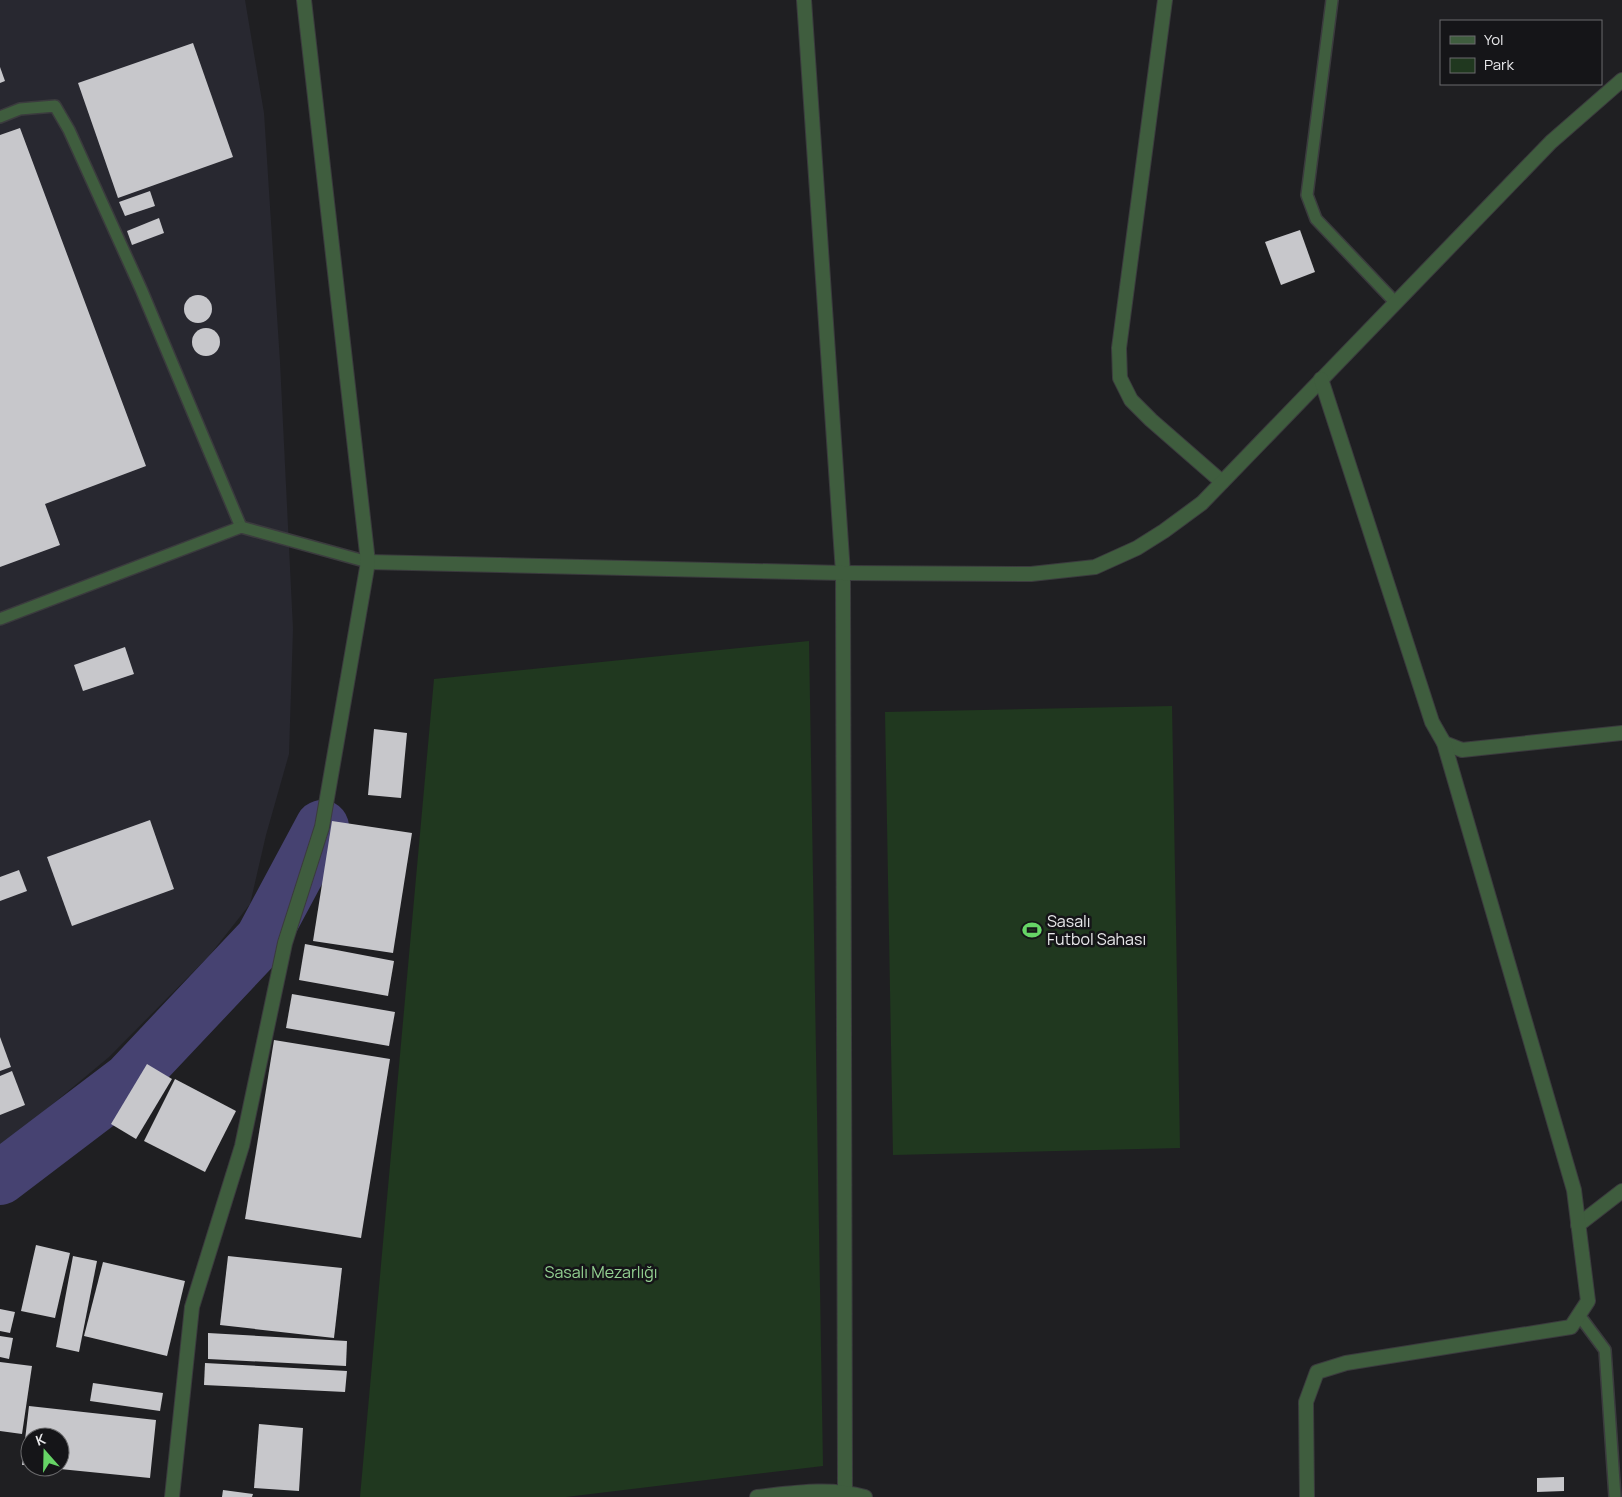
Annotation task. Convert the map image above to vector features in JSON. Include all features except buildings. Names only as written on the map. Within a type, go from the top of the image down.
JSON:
[{"type":"street","points":[[172,1497],[192,1307],[242,1146],[285,943],[322,827],[368,562],[304,0]]},
{"type":"street","points":[[804,0],[843,573],[845,1492]]},
{"type":"street","points":[[1165,0],[1119,348],[1120,378],[1131,400],[1222,482]]},
{"type":"street","points":[[368,562],[843,573],[1031,574],[1094,567],[1136,548],[1164,531],[1202,503],[1551,142],[1622,80]]},
{"type":"street","points":[[1308,1497],[1306,1402],[1317,1372],[1346,1363],[1571,1327],[1588,1301],[1574,1190],[1444,743],[1432,722],[1321,379]]},
{"type":"street","points":[[1444,743],[1462,750],[1622,733]]},
{"type":"street","points":[[1578,1224],[1622,1191]]},
{"type":"street","points":[[756,1497],[806,1492],[845,1492],[865,1497]]},
{"type":"lane","points":[[1332,0],[1307,195],[1316,219],[1395,302]]},
{"type":"lane","points":[[0,117],[20,110],[55,106],[60,114],[141,289],[241,527]]},
{"type":"lane","points":[[0,619],[241,527],[368,562]]},
{"type":"lane","points":[[1579,1315],[1605,1350],[1615,1497]]},
{"type":"shaded area","points":[[0,0],[245,0],[264,113],[280,362],[293,629],[289,754],[266,835],[250,904],[209,956],[109,1057],[0,1148]]},
{"type":"green space","name":"Sasalı Mezarlığı","points":[[809,641],[823,1466],[566,1497],[360,1497],[434,679]]},
{"type":"green space","name":"Sasalı Futbol Sahası","points":[[1172,706],[1180,1148],[893,1155],[885,712]]},
{"type":"waterway","points":[[0,1178],[129,1080],[262,939],[322,827]]},
{"type":"place","name":"Sasalı Futbol Sahası","points":[[1032,930]]}]
